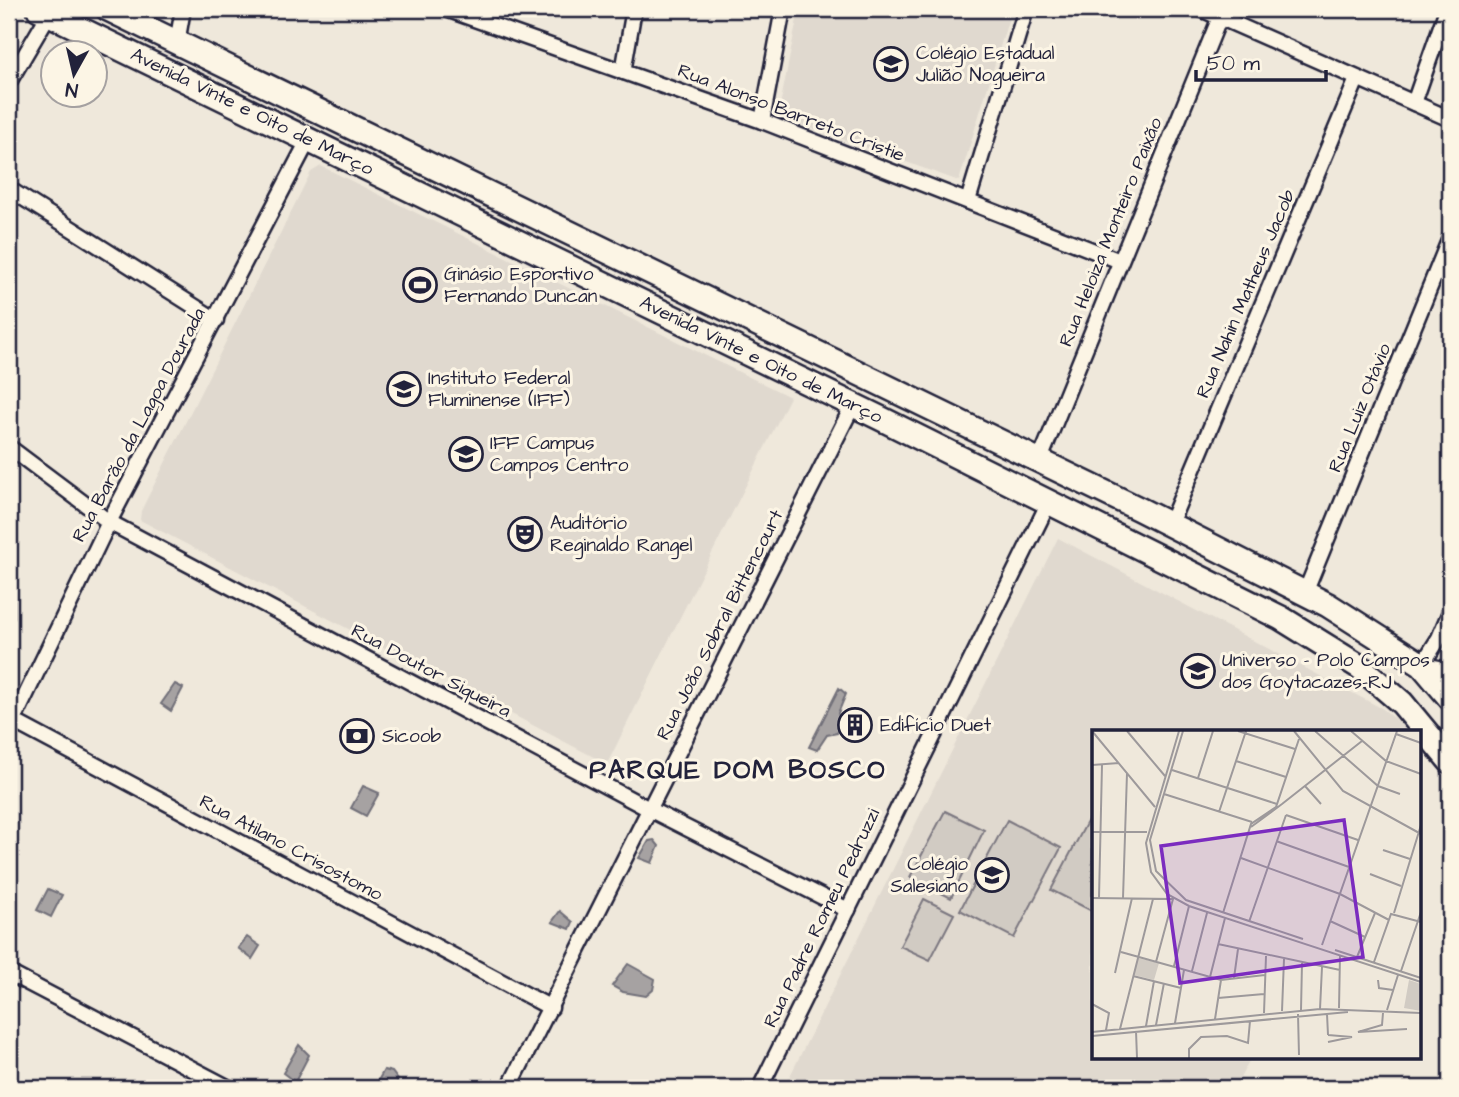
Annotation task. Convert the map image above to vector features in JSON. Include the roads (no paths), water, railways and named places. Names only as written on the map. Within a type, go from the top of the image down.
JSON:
[{"type":"main road","name":"Avenida Vinte e Oito de Março","points":[[108,9],[1170,524],[1305,593],[1422,665],[1450,698]]},
{"type":"main road","name":"Avenida Vinte e Oito de Março","points":[[44,11],[880,418],[1322,641],[1360,667],[1402,703],[1450,761]]},
{"type":"main road","points":[[309,139],[318,130],[332,132],[415,169],[454,178]]},
{"type":"main road","points":[[880,418],[893,416],[1019,478],[1031,478],[1040,462]]},
{"type":"main road","points":[[1048,502],[1054,493],[1067,488],[1179,540],[1202,541]]},
{"type":"street","points":[[177,43],[183,9]]},
{"type":"street","name":"Rua Alonso Barreto Cristie","points":[[446,9],[482,15],[623,72],[762,121],[1119,261]]},
{"type":"street","points":[[623,72],[634,9]]},
{"type":"street","points":[[762,121],[783,9]]},
{"type":"street","points":[[968,201],[1026,9]]},
{"type":"street","points":[[1201,9],[1450,119]]},
{"type":"street","points":[[1414,103],[1447,9]]},
{"type":"street","points":[[9,82],[44,11]]},
{"type":"street","name":"Rua Heloiza Monteiro Paixão","points":[[1040,462],[1119,261],[1220,17]]},
{"type":"street","name":"Rua Nahin Matheus Jacob","points":[[1170,524],[1357,79]]},
{"type":"street","name":"Rua Barão da Lagoa Dourada","points":[[11,726],[109,522],[309,139]]},
{"type":"street","points":[[9,189],[216,320]]},
{"type":"street","name":"Rua Luiz Otávio","points":[[1305,593],[1450,238]]},
{"type":"street","name":"Rua João Sobral Bittencourt","points":[[509,1088],[853,405]]},
{"type":"street","name":"Rua Doutor Siqueira","points":[[9,447],[109,522],[649,809],[848,910]]},
{"type":"street","name":"Rua Padre Romeu Pedruzzi","points":[[760,1088],[1048,502]]},
{"type":"street","points":[[1450,612],[1439,638],[1422,665],[1450,670]]},
{"type":"street","name":"Rua Atilano Crisostomo","points":[[11,726],[551,1008]]},
{"type":"street","points":[[9,973],[229,1088]]},
{"type":"lane","points":[[9,600],[9,617]]},
{"type":"place","name":"Colégio Estadual Julião Nogueira","points":[[891,64]]},
{"type":"place","name":"Ginásio Esportivo Fernando Duncan","points":[[420,285]]},
{"type":"place","name":"Instituto Federal Fluminense (IFF)","points":[[404,389]]},
{"type":"place","name":"IFF Campus Campos Centro","points":[[466,454]]},
{"type":"place","name":"Auditório Reginaldo Rangel","points":[[525,534]]},
{"type":"place","name":"Universo - Polo Campos dos Goytacazes-RJ","points":[[1198,671]]},
{"type":"place","name":"Edifício Duet","points":[[855,725]]},
{"type":"place","name":"Sicoob","points":[[357,736]]},
{"type":"place","name":"Colégio Salesiano","points":[[992,875]]},
{"type":"district","name":"PARQUE DOM BOSCO","points":[[738,770]]}]
